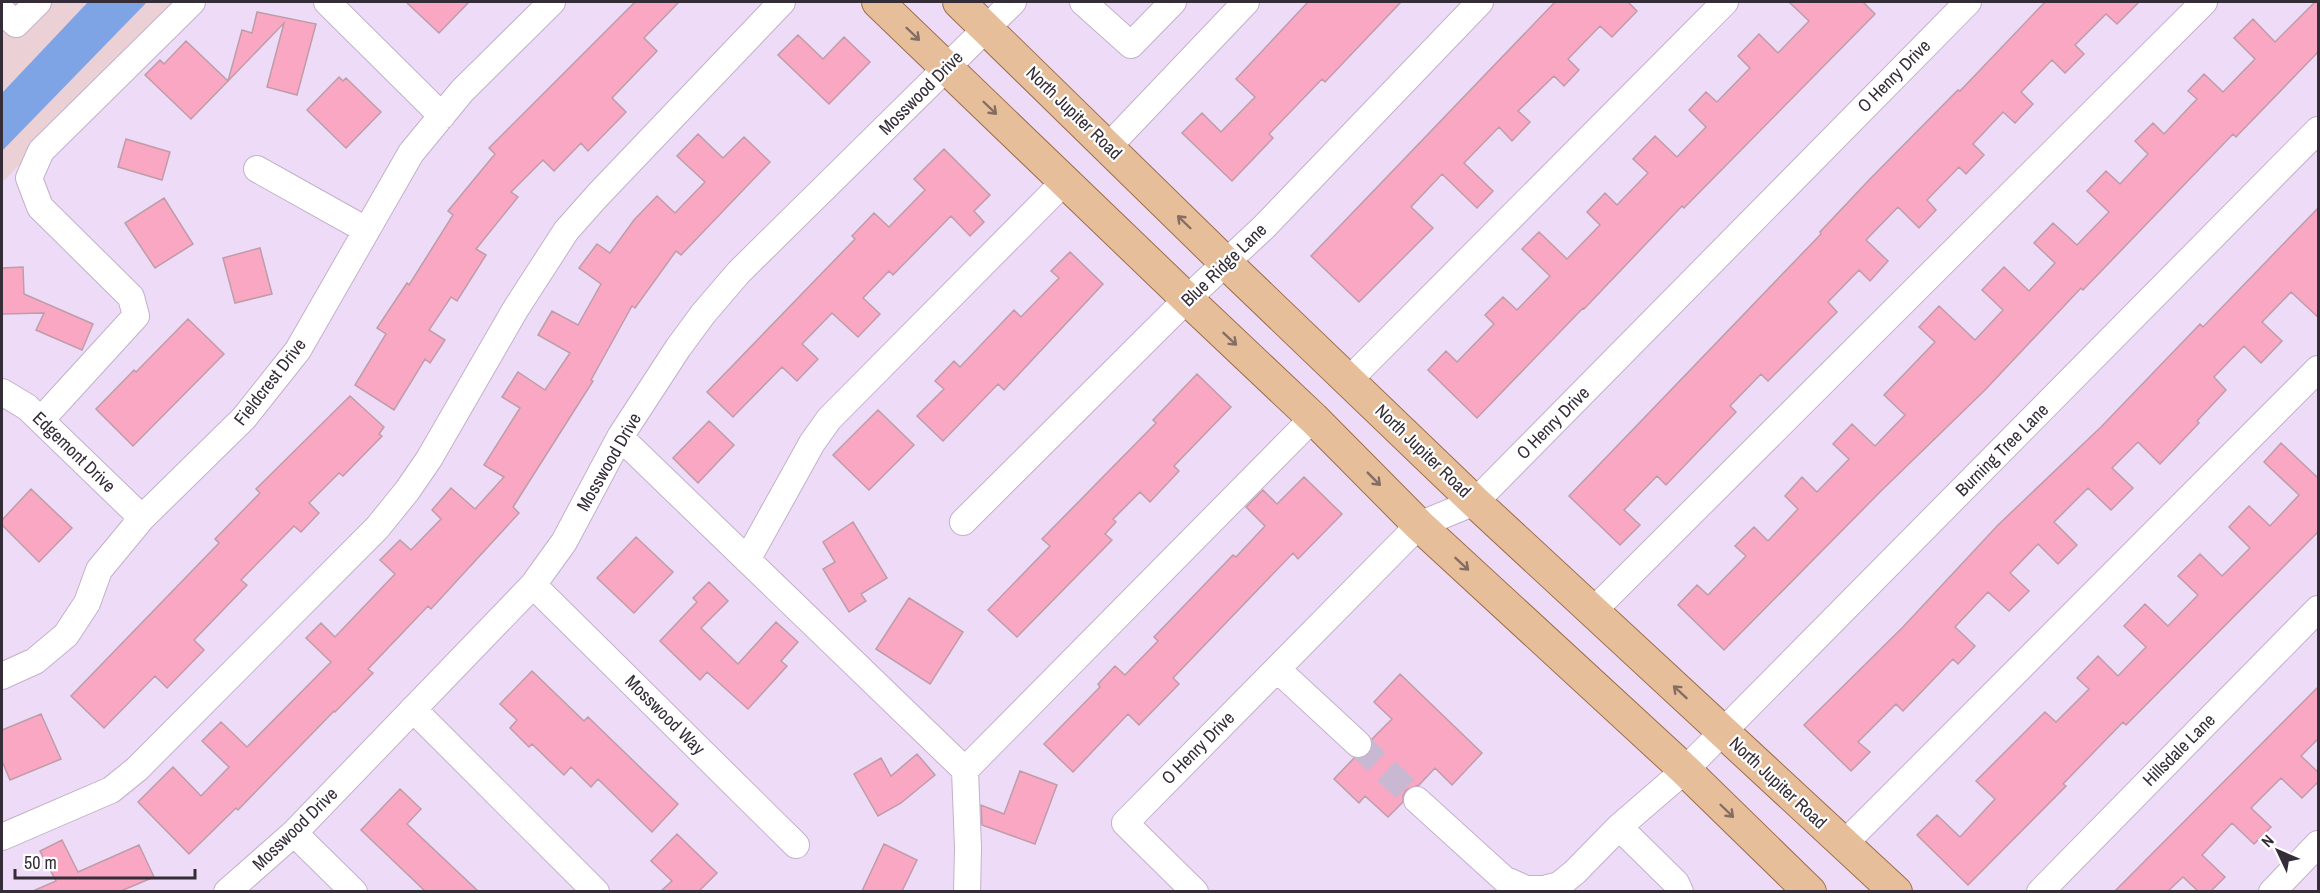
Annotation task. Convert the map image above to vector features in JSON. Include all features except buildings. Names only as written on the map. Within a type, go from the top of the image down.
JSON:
[{"type":"main road","points":[[879,2],[1313,418],[1419,525],[1685,770],[1810,891]]},
{"type":"main road","name":"North Jupiter Road","points":[[959,2],[1475,502],[1896,891]]},
{"type":"street","points":[[2,10],[15,24],[38,2]]},
{"type":"street","points":[[41,420],[136,316],[131,297],[40,207],[29,178],[41,151],[192,2]]},
{"type":"street","points":[[327,2],[442,116]]},
{"type":"street","name":"Fieldcrest Drive","points":[[2,676],[35,662],[66,635],[87,603],[99,570],[142,518],[244,418],[298,350],[411,153],[462,91],[552,2]]},
{"type":"street","points":[[2,837],[111,790],[137,769],[376,528],[407,491],[429,459],[515,310],[566,231],[782,2]]},
{"type":"street","name":"Mosswood Drive","points":[[227,891],[294,833],[533,585],[564,542],[620,437],[703,314],[739,272],[1013,2]]},
{"type":"street","points":[[1083,2],[1131,45],[1173,2]]},
{"type":"street","points":[[1108,147],[1246,2]]},
{"type":"street","name":"Blue Ridge Lane","points":[[963,522],[1187,299],[1264,227],[1480,2]]},
{"type":"street","points":[[1348,380],[1725,2]]},
{"type":"street","name":"O Henry Drive","points":[[1195,891],[1125,823],[1419,525],[1475,502],[1968,2]]},
{"type":"street","points":[[1593,611],[2204,2]]},
{"type":"street","name":"Burning Tree Lane","points":[[1418,800],[1504,879],[1527,889],[1543,889],[1559,885],[1575,872],[1618,827],[1685,770],[2319,130]]},
{"type":"street","points":[[257,169],[366,230]]},
{"type":"street","points":[[747,560],[812,443],[829,419],[1066,180]]},
{"type":"street","points":[[1844,844],[2319,369]]},
{"type":"street","name":"Edgemont Drive","points":[[2,392],[27,407],[142,518]]},
{"type":"street","points":[[965,771],[1313,418]]},
{"type":"street","points":[[620,437],[965,771],[967,891]]},
{"type":"street","name":"Mosswood Way","points":[[533,585],[796,845]]},
{"type":"street","name":"Hillsdale Lane","points":[[2040,891],[2319,609]]},
{"type":"street","points":[[1277,669],[1358,744]]},
{"type":"street","points":[[414,709],[596,891]]},
{"type":"street","points":[[1618,827],[1676,883],[1680,891]]},
{"type":"street","points":[[294,833],[354,891]]},
{"type":"street","points":[[2272,891],[2319,844]]},
{"type":"shaded area","points":[[2,2],[172,2],[2,183]]},
{"type":"water","points":[[88,2],[147,2],[2,151],[2,93]]},
{"type":"tunnel","points":[[1358,744],[1417,800]]}]
